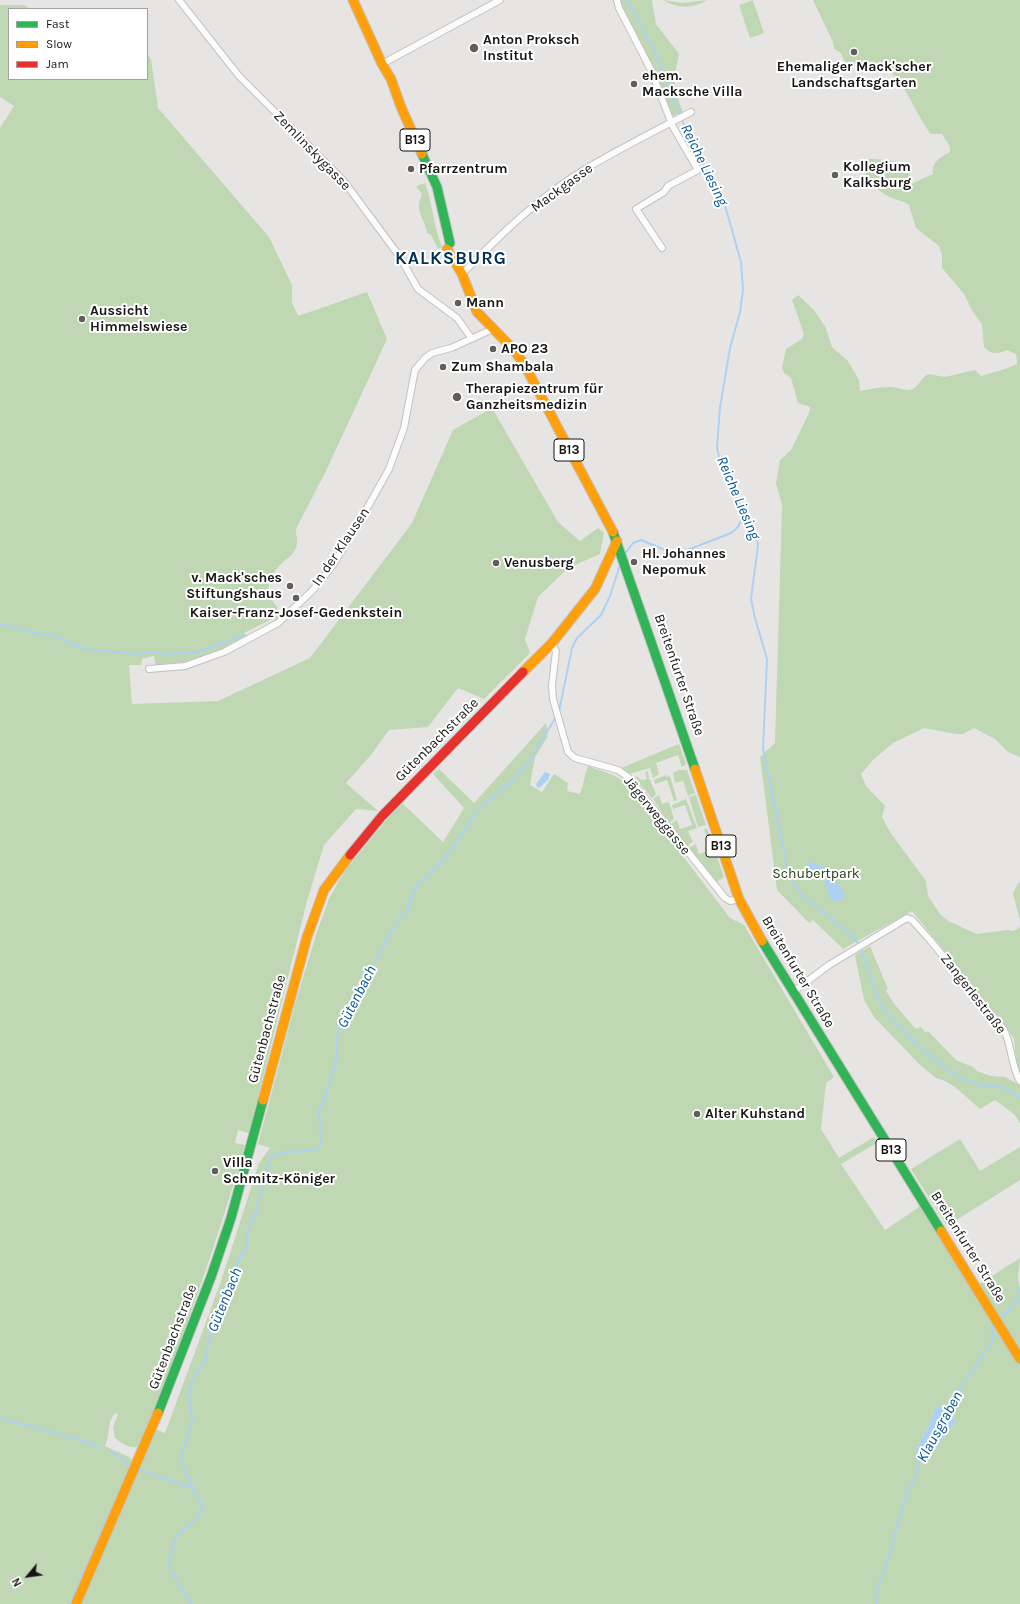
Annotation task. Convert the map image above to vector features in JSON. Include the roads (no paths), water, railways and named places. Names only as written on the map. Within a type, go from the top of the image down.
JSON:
[{"type":"main road","name":"B13","points":[[353,0],[390,79],[429,172],[438,223],[462,274],[475,307],[484,321],[513,349],[524,364],[619,545]]},
{"type":"main road","name":"Breitenfurter Straße","points":[[619,545],[739,899],[748,918],[1020,1359]]},
{"type":"main road","name":"Gütenbachstraße","points":[[76,1604],[132,1476],[188,1339],[231,1218],[307,937],[324,890],[340,866],[382,816],[552,643],[595,589],[612,549],[619,545]]},
{"type":"street","name":"Zemlinskygasse","points":[[179,0],[239,76],[343,180],[403,262],[418,289],[457,318],[472,339]]},
{"type":"street","points":[[382,64],[500,0]]},
{"type":"street","points":[[617,0],[619,8],[651,70],[673,121],[698,170],[668,186],[664,192],[636,209],[662,248]]},
{"type":"street","name":"Mackgasse","points":[[462,274],[500,235],[546,197],[586,168],[691,112]]},
{"type":"street","name":"In der Klausen","points":[[149,669],[185,666],[224,652],[278,623],[312,591],[333,565],[389,469],[404,428],[415,370],[425,358],[432,353],[451,348],[493,329]]},
{"type":"street","name":"Jägerweggasse","points":[[552,643],[556,651],[552,685],[554,706],[568,752],[575,758],[618,770],[628,777],[725,898],[730,901],[739,899]]},
{"type":"street","name":"Zangerlestraße","points":[[793,992],[851,951],[907,918],[912,920],[930,940],[1004,1030],[1011,1046],[1014,1066],[1020,1081]]},
{"type":"water","points":[[545,772],[550,774],[548,780],[539,788],[536,784]]},
{"type":"water","points":[[808,861],[829,869],[845,895],[843,899],[834,902],[829,896],[825,881],[812,877],[808,871]]},
{"type":"water","points":[[940,1406],[955,1419],[955,1422],[928,1459],[925,1460],[915,1451],[930,1423],[934,1410]]},
{"type":"waterway","name":"Reiche Liesing","points":[[627,0],[654,49],[687,133],[724,202],[741,262],[743,290],[740,312],[730,348],[720,407],[717,448],[722,469],[756,536],[758,545],[751,599],[767,659],[763,749],[789,875],[802,895],[849,933],[859,944],[880,1003],[888,1014],[913,1040],[951,1072],[967,1081],[985,1086],[1007,1088],[1020,1098]]},
{"type":"waterway","name":"Gütenbach","points":[[625,554],[633,543],[641,540],[670,552],[685,551],[731,533],[738,527],[745,512]]},
{"type":"waterway","name":"Gütenbach","points":[[559,711],[572,648],[577,638],[601,615],[610,596],[620,565]]},
{"type":"waterway","points":[[0,624],[34,633],[55,636],[83,649],[138,654],[152,652],[167,654],[197,652],[245,635]]},
{"type":"waterway","name":"Gütenbach","points":[[192,1604],[171,1571],[168,1563],[176,1537],[197,1518],[202,1510],[202,1505],[186,1475],[181,1458],[192,1422],[189,1392],[193,1378],[205,1361],[212,1328],[229,1293],[236,1267],[246,1246],[249,1225],[255,1216],[270,1158],[282,1152],[310,1151],[321,1145],[319,1111],[328,1090],[337,1056],[336,1046],[339,1029],[353,1006],[390,933],[407,910],[418,883],[431,873],[454,846],[476,812],[514,779],[529,762],[557,715]]},
{"type":"waterway","name":"Klausgraben","points":[[1002,1316],[1015,1304],[1020,1287]]},
{"type":"waterway","name":"Klausgraben","points":[[947,1415],[957,1393],[992,1342],[992,1326],[994,1323]]},
{"type":"waterway","points":[[0,1418],[91,1443],[100,1449]]},
{"type":"waterway","points":[[111,1451],[132,1467]]},
{"type":"waterway","name":"Klausgraben","points":[[876,1604],[877,1588],[885,1570],[907,1491],[914,1482],[921,1454]]},
{"type":"waterway","points":[[138,1469],[192,1488]]},
{"type":"waterway","points":[[70,1604],[112,1508]]},
{"type":"place","name":"Anton Proksch Institut","points":[[474,48]]},
{"type":"place","name":"Ehemaliger Mack'scher Landschaftsgarten","points":[[854,52]]},
{"type":"place","name":"ehem. Macksche Villa","points":[[634,84]]},
{"type":"place","name":"Pfarrzentrum","points":[[411,169]]},
{"type":"place","name":"Kollegium Kalksburg","points":[[835,175]]},
{"type":"place","name":"Mann","points":[[458,303]]},
{"type":"place","name":"Aussicht Himmelswiese","points":[[82,319]]},
{"type":"place","name":"APO 23","points":[[493,349]]},
{"type":"place","name":"Zum Shambala","points":[[443,367]]},
{"type":"place","name":"Therapiezentrum für Ganzheitsmedizin","points":[[457,397]]},
{"type":"place","name":"Hl. Johannes Nepomuk","points":[[634,562]]},
{"type":"place","name":"Venusberg","points":[[496,563]]},
{"type":"place","name":"v. Mack'sches Stiftungshaus","points":[[290,586]]},
{"type":"place","name":"Kaiser-Franz-Josef-Gedenkstein","points":[[296,598]]},
{"type":"place","name":"Alter Kuhstand","points":[[697,1114]]},
{"type":"place","name":"Villa Schmitz-Königer","points":[[215,1171]]},
{"type":"district","name":"KALKSBURG","points":[[451,259]]},
{"type":"park label","name":"Schubertpark","points":[[816,874]]}]
